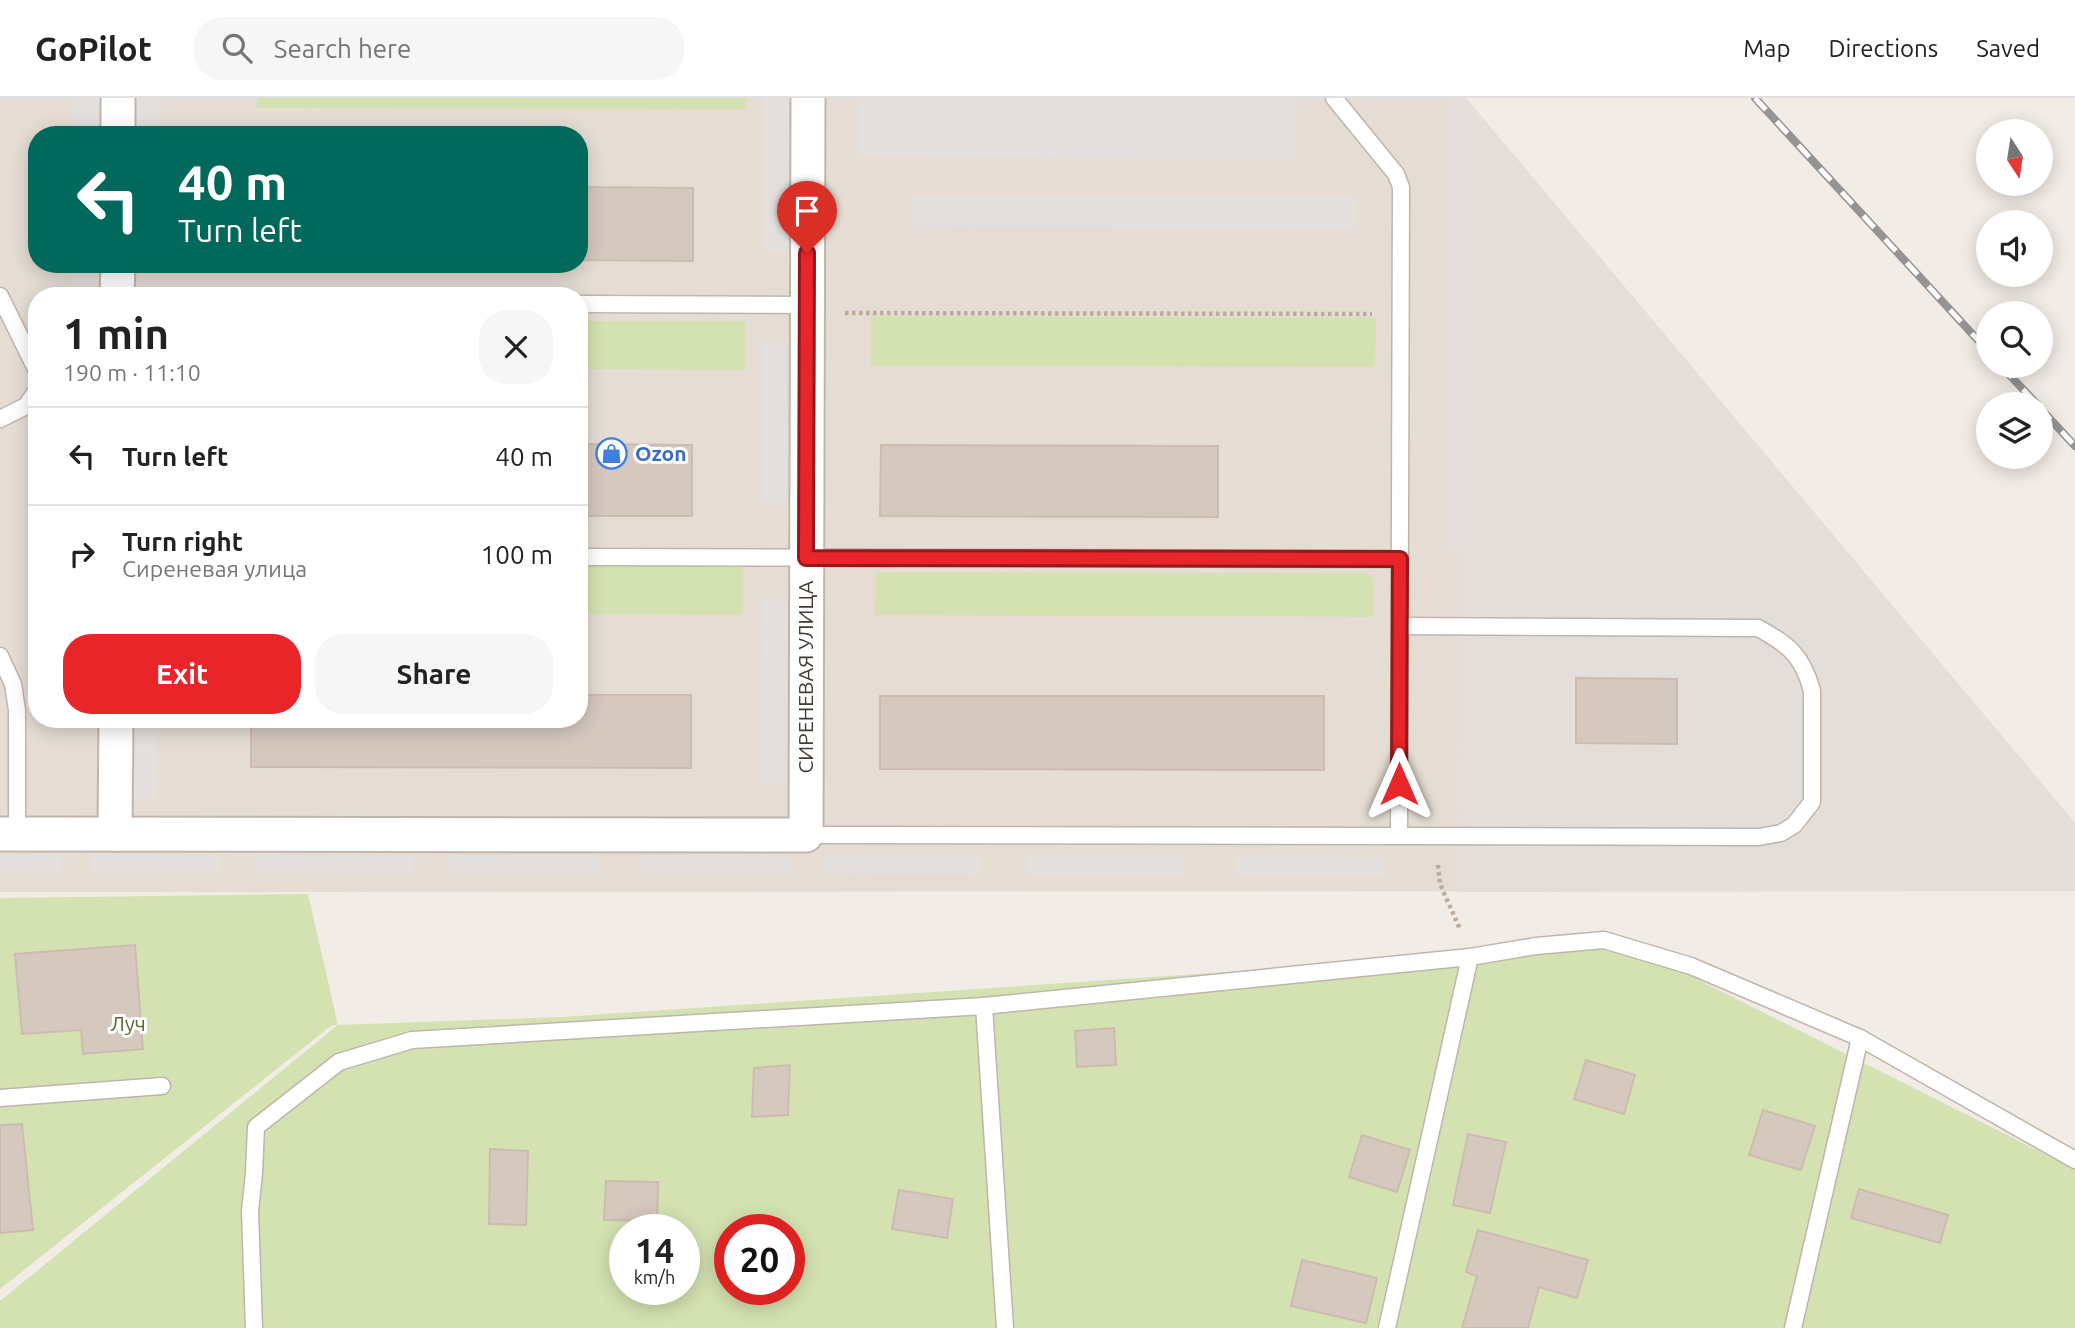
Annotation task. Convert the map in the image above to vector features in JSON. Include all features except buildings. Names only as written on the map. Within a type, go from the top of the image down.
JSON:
[{"type":"street","points":[[118,98],[118,126]]},
{"type":"street","name":"СИРЕНЕВАЯ УЛИЦА","points":[[806,835],[808,98]]},
{"type":"street","points":[[115,834],[116,728]]},
{"type":"street","points":[[8,834],[806,835]]},
{"type":"lane","points":[[1334,98],[1400,180],[1399,836]]},
{"type":"lane","points":[[0,296],[28,353]]},
{"type":"lane","points":[[588,304],[807,309]]},
{"type":"lane","points":[[0,419],[28,403]]},
{"type":"lane","points":[[588,557],[1400,559]]},
{"type":"lane","points":[[806,835],[1759,837],[1781,833],[1794,825],[1812,802],[1812,691],[1808,675],[1799,657],[1783,641],[1758,628],[1400,626]]},
{"type":"lane","points":[[0,656],[13,684],[17,710],[8,834]]},
{"type":"lane","points":[[254,1328],[250,1211],[256,1128],[340,1062],[412,1040],[984,1006],[1470,957],[1536,946],[1604,940],[1691,966],[1860,1038],[2075,1160]]},
{"type":"lane","points":[[1387,1328],[1470,957]]},
{"type":"lane","points":[[984,1006],[1004,1328]]},
{"type":"lane","points":[[1793,1328],[1860,1038]]},
{"type":"lane","points":[[0,1098],[162,1086]]},
{"type":"path","points":[[807,309],[1401,314]]},
{"type":"path","points":[[1434,836],[1440,884],[1468,945],[1470,957]]},
{"type":"shaded area","points":[[0,98],[1466,98],[2075,823],[2075,891],[0,892]]},
{"type":"shaded area","points":[[73,98],[99,98],[99,126],[73,126]]},
{"type":"shaded area","points":[[133,98],[159,98],[159,126],[133,126]]},
{"type":"shaded area","points":[[763,98],[789,98],[789,251],[763,251]]},
{"type":"shaded area","points":[[1450,98],[1466,98],[2075,823],[2075,891],[1458,892],[1459,550],[1448,550]]},
{"type":"shaded area","points":[[858,99],[1296,100],[1295,159],[858,157]]},
{"type":"shaded area","points":[[912,195],[1356,196],[1356,228],[912,226]]},
{"type":"shaded area","points":[[73,273],[98,273],[98,287],[72,287]]},
{"type":"shaded area","points":[[762,343],[788,343],[788,502],[762,502]]},
{"type":"shaded area","points":[[762,599],[787,599],[787,783],[761,783]]},
{"type":"shaded area","points":[[131,728],[157,728],[156,799],[131,799]]},
{"type":"shaded area","points":[[0,854],[62,854],[62,873],[0,873]]},
{"type":"shaded area","points":[[91,854],[219,854],[219,873],[91,873]]},
{"type":"shaded area","points":[[254,854],[414,855],[414,874],[255,873]]},
{"type":"shaded area","points":[[447,855],[601,855],[601,874],[447,874]]},
{"type":"shaded area","points":[[642,855],[791,856],[791,874],[641,874]]},
{"type":"shaded area","points":[[823,856],[980,856],[980,875],[823,874]]},
{"type":"shaded area","points":[[1027,857],[1183,857],[1183,876],[1026,875]]},
{"type":"shaded area","points":[[1236,857],[1383,858],[1383,876],[1237,876]]},
{"type":"green space","points":[[257,98],[746,98],[746,109],[257,108]]},
{"type":"green space","points":[[871,316],[1376,318],[1375,367],[871,366]]},
{"type":"green space","points":[[588,321],[745,321],[745,370],[588,369]]},
{"type":"green space","points":[[588,565],[743,566],[743,615],[588,614]]},
{"type":"green space","points":[[876,572],[1366,573],[1373,579],[1373,617],[875,615]]},
{"type":"green space","name":"Луч","points":[[308,894],[338,1025],[332,1025],[0,1289],[0,898]]},
{"type":"green space","points":[[1629,945],[2075,1169],[2075,1328],[0,1328],[0,1301],[338,1025],[562,1017]]},
{"type":"railway","points":[[1755,98],[1976,338]]},
{"type":"railway","points":[[2012,378],[2026,392]]},
{"type":"railway","points":[[2053,422],[2075,446]]},
{"type":"place","name":"Ozon","points":[[612,454]]},
{"type":"route","points":[[807,253],[806,558],[1400,559],[1399,784]]}]
